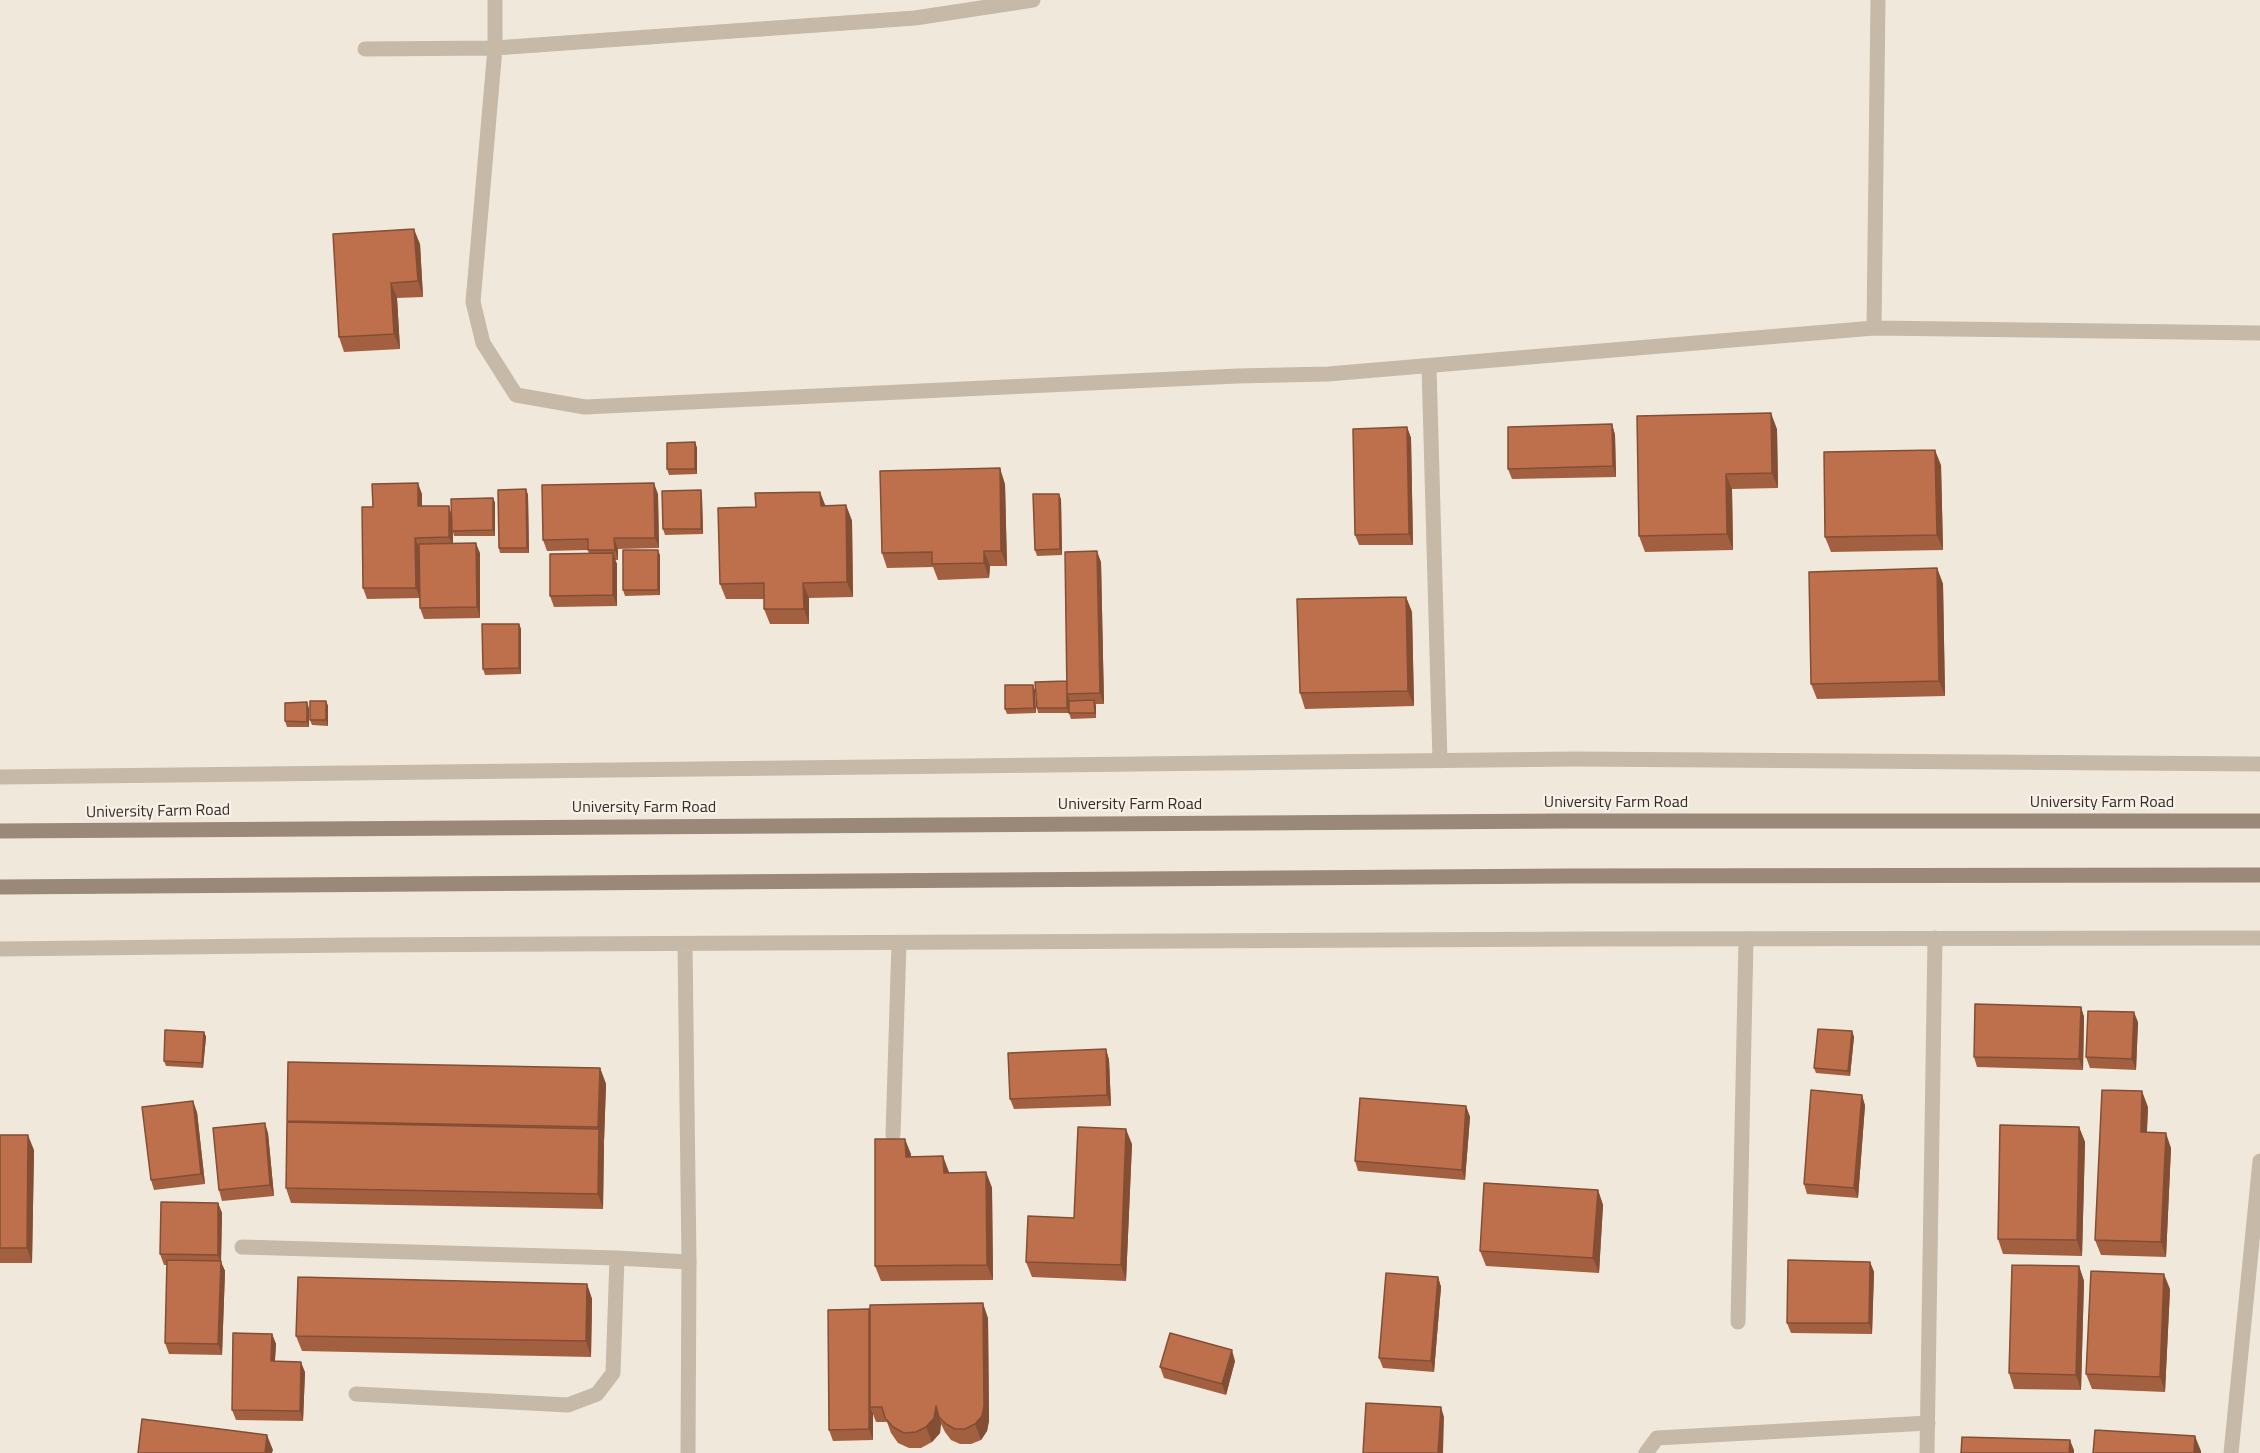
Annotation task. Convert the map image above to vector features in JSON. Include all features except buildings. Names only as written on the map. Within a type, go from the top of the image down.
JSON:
[{"type":"street","points":[[495,0],[495,48],[473,302],[483,343],[516,395],[585,407],[1214,377],[1328,374],[1874,328],[2260,333]]},
{"type":"street","points":[[365,49],[495,48],[915,18],[1033,0]]},
{"type":"street","points":[[1874,328],[1878,0]]},
{"type":"street","points":[[1429,366],[1440,761]]},
{"type":"street","points":[[0,777],[1587,759],[2260,764]]},
{"type":"street","name":"University Farm Road","points":[[0,831],[1541,821],[2260,821]]},
{"type":"street","points":[[0,887],[1553,876],[2260,875]]},
{"type":"street","points":[[0,949],[2260,938]]},
{"type":"street","points":[[1738,1322],[1746,939]]},
{"type":"street","points":[[1928,1453],[1935,939]]},
{"type":"street","points":[[893,1135],[899,943]]},
{"type":"street","points":[[685,944],[689,1262],[688,1453]]},
{"type":"street","points":[[2232,1453],[2260,1161]]},
{"type":"street","points":[[242,1247],[689,1262]]},
{"type":"street","points":[[356,1394],[568,1405],[597,1394],[613,1373],[617,1258]]},
{"type":"street","points":[[1646,1453],[1657,1438],[1928,1423]]}]
